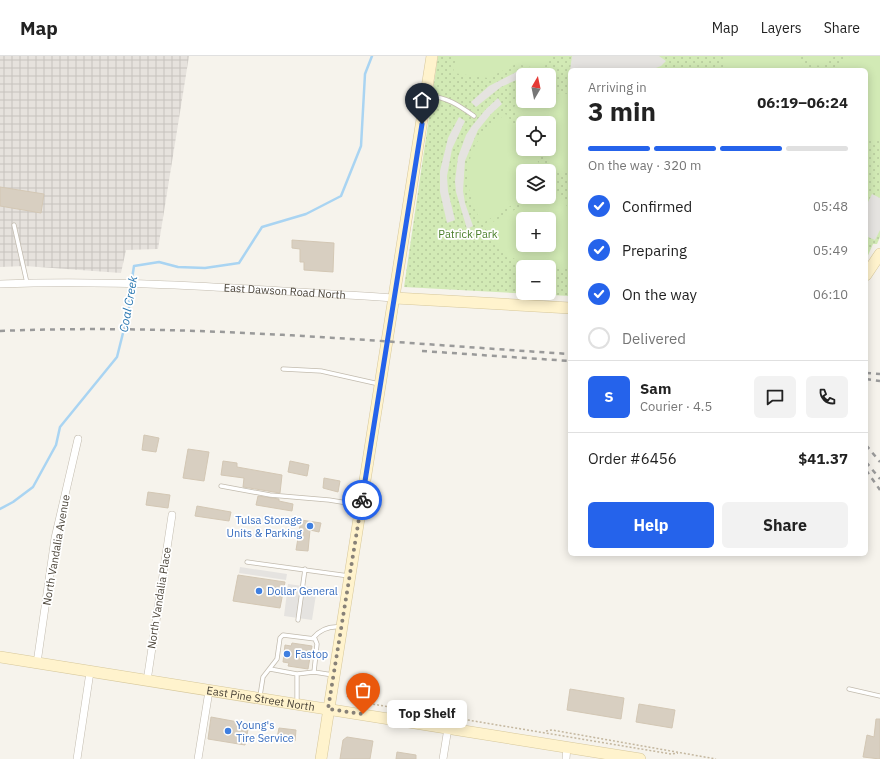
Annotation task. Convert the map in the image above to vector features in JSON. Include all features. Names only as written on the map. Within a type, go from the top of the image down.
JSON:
[{"type":"main road","points":[[321,759],[432,56]]},
{"type":"main road","points":[[868,272],[880,254]]},
{"type":"main road","name":"East Dawson Road North","points":[[395,298],[568,308]]},
{"type":"main road","name":"East Pine Street North","points":[[0,657],[640,759]]},
{"type":"street","name":"East Dawson Road North","points":[[0,284],[139,283],[395,298]]},
{"type":"street","name":"North Vandalia Avenue","points":[[37,663],[55,538],[78,439]]},
{"type":"street","name":"North Vandalia Place","points":[[147,681],[172,515]]},
{"type":"street","points":[[77,759],[90,672]]},
{"type":"street","points":[[198,759],[209,691]]},
{"type":"street","points":[[443,759],[448,728]]},
{"type":"street","points":[[566,759],[567,747]]},
{"type":"lane","points":[[426,95],[441,97],[453,101],[474,116]]},
{"type":"lane","points":[[14,225],[27,283]]},
{"type":"lane","points":[[283,369],[321,371],[380,384]]},
{"type":"lane","points":[[221,486],[270,495],[329,500],[361,506]]},
{"type":"lane","points":[[247,562],[350,576]]},
{"type":"lane","points":[[298,620],[305,569]]},
{"type":"lane","points":[[313,638],[320,632],[329,628],[341,628]]},
{"type":"lane","points":[[259,699],[263,677],[277,659],[280,638],[283,635],[313,638],[317,641],[314,672]]},
{"type":"lane","points":[[270,669],[297,674],[314,672],[334,675]]},
{"type":"lane","points":[[297,674],[297,704]]},
{"type":"lane","points":[[849,689],[880,696]]},
{"type":"path","points":[[347,696],[354,701],[544,731],[656,751],[716,759]]},
{"type":"shaded area","points":[[0,56],[189,56],[158,249],[126,250],[121,273],[25,266],[0,267]]},
{"type":"shaded area","points":[[572,56],[659,56],[666,61],[661,66],[656,68],[570,68]]},
{"type":"shaded area","points":[[516,72],[516,80],[501,87],[476,107],[471,102],[489,86]]},
{"type":"shaded area","points":[[498,98],[502,104],[491,114],[478,130],[465,161],[463,191],[465,203],[473,226],[467,229],[456,192],[455,181],[458,157],[466,135],[472,126],[486,109]]},
{"type":"shaded area","points":[[459,117],[465,121],[452,149],[447,176],[448,191],[455,220],[447,223],[440,192],[440,171],[448,138]]},
{"type":"shaded area","points":[[872,194],[880,198],[880,230],[875,240],[868,237],[868,202]]},
{"type":"shaded area","points":[[240,567],[287,574],[286,580],[239,573]]},
{"type":"shaded area","points":[[288,584],[317,588],[312,620],[284,616]]},
{"type":"green space","name":"Patrick Park","points":[[438,56],[880,56],[880,237],[877,244],[873,244],[868,255],[868,68],[568,68],[568,296],[556,295],[556,260],[516,260],[516,293],[404,287]]},
{"type":"green space","points":[[456,56],[549,56],[547,64],[542,68],[516,64],[488,78],[453,73]]},
{"type":"green space","points":[[725,56],[795,56],[805,68],[723,68]]},
{"type":"green space","points":[[806,56],[835,56],[822,66],[814,65]]},
{"type":"green space","points":[[851,56],[880,56],[880,138],[873,142],[868,136],[868,68],[834,68]]},
{"type":"green space","points":[[556,93],[568,94],[568,168],[562,172],[556,171],[556,164],[549,164],[544,156],[556,156],[556,116],[518,116],[512,108],[516,106],[516,108],[556,108]]},
{"type":"green space","points":[[506,114],[516,129],[516,156],[534,156],[540,164],[516,164],[516,203],[483,223],[477,214],[473,203],[468,181],[468,170],[470,159],[479,139],[491,125]]},
{"type":"green space","points":[[557,191],[568,208],[568,268],[556,269],[556,260],[517,260],[504,251],[484,227],[525,204],[556,204]]},
{"type":"building","points":[[0,187],[44,194],[41,213],[0,206]]},
{"type":"building","points":[[292,240],[334,243],[333,272],[304,270],[304,262],[300,262],[300,249],[292,248]]},
{"type":"building","points":[[144,435],[159,438],[156,452],[142,450]]},
{"type":"building","points":[[188,449],[209,452],[204,481],[183,478]]},
{"type":"building","points":[[223,461],[237,463],[237,467],[282,475],[280,493],[243,487],[244,478],[221,475]]},
{"type":"building","points":[[290,461],[309,465],[307,476],[288,472]]},
{"type":"building","points":[[324,478],[340,481],[338,492],[323,488]]},
{"type":"building","points":[[148,492],[170,495],[168,508],[146,505]]},
{"type":"building","points":[[258,496],[279,499],[279,501],[293,504],[292,511],[256,505]]},
{"type":"building","points":[[197,506],[231,512],[229,521],[195,516]]},
{"type":"building","points":[[301,520],[321,523],[319,532],[310,530],[308,551],[296,550]]},
{"type":"building","name":"Dollar General","points":[[238,575],[285,582],[280,608],[233,601]]},
{"type":"building","points":[[292,643],[312,646],[308,669],[288,666],[289,663],[283,662],[285,645],[291,646]]},
{"type":"building","points":[[570,689],[624,698],[621,719],[567,710]]},
{"type":"building","points":[[639,704],[675,710],[672,728],[636,722]]},
{"type":"building","name":"Young's Tire Service","points":[[211,717],[249,724],[245,745],[208,739]]},
{"type":"building","points":[[876,719],[880,719],[880,759],[863,757],[867,735],[874,737]]},
{"type":"building","points":[[279,728],[296,730],[295,741],[277,738]]},
{"type":"building","points":[[347,737],[373,741],[370,759],[340,759],[343,740]]},
{"type":"building","points":[[397,752],[416,755],[416,759],[396,759]]},
{"type":"waterway","name":"Coal Creek","points":[[0,509],[13,502],[33,487],[56,445],[60,427],[117,357],[129,309],[129,298],[134,266],[159,262],[178,267],[205,268],[239,263],[262,227],[306,214],[341,196],[361,146],[365,74],[372,56]]},
{"type":"railway","points":[[0,331],[71,329],[214,332],[357,339],[568,354]]},
{"type":"railway","points":[[422,351],[568,361]]},
{"type":"railway","points":[[868,373],[880,374]]},
{"type":"railway","points":[[868,379],[880,381]]},
{"type":"railway","points":[[868,447],[880,462]]},
{"type":"railway","points":[[868,464],[880,479]]},
{"type":"railway","points":[[868,473],[880,490]]},
{"type":"way so far","points":[[362,500],[328,709],[363,714]]},
{"type":"place","name":"Tulsa Storage Units & Parking","points":[[310,526]]},
{"type":"place","name":"Dollar General","points":[[259,591]]},
{"type":"place","name":"Fastop","points":[[287,654]]},
{"type":"place","name":"Top Shelf","points":[[363,714]]},
{"type":"place","name":"Young's Tire Service","points":[[228,731]]},
{"type":"route","points":[[362,500],[422,124]]}]
